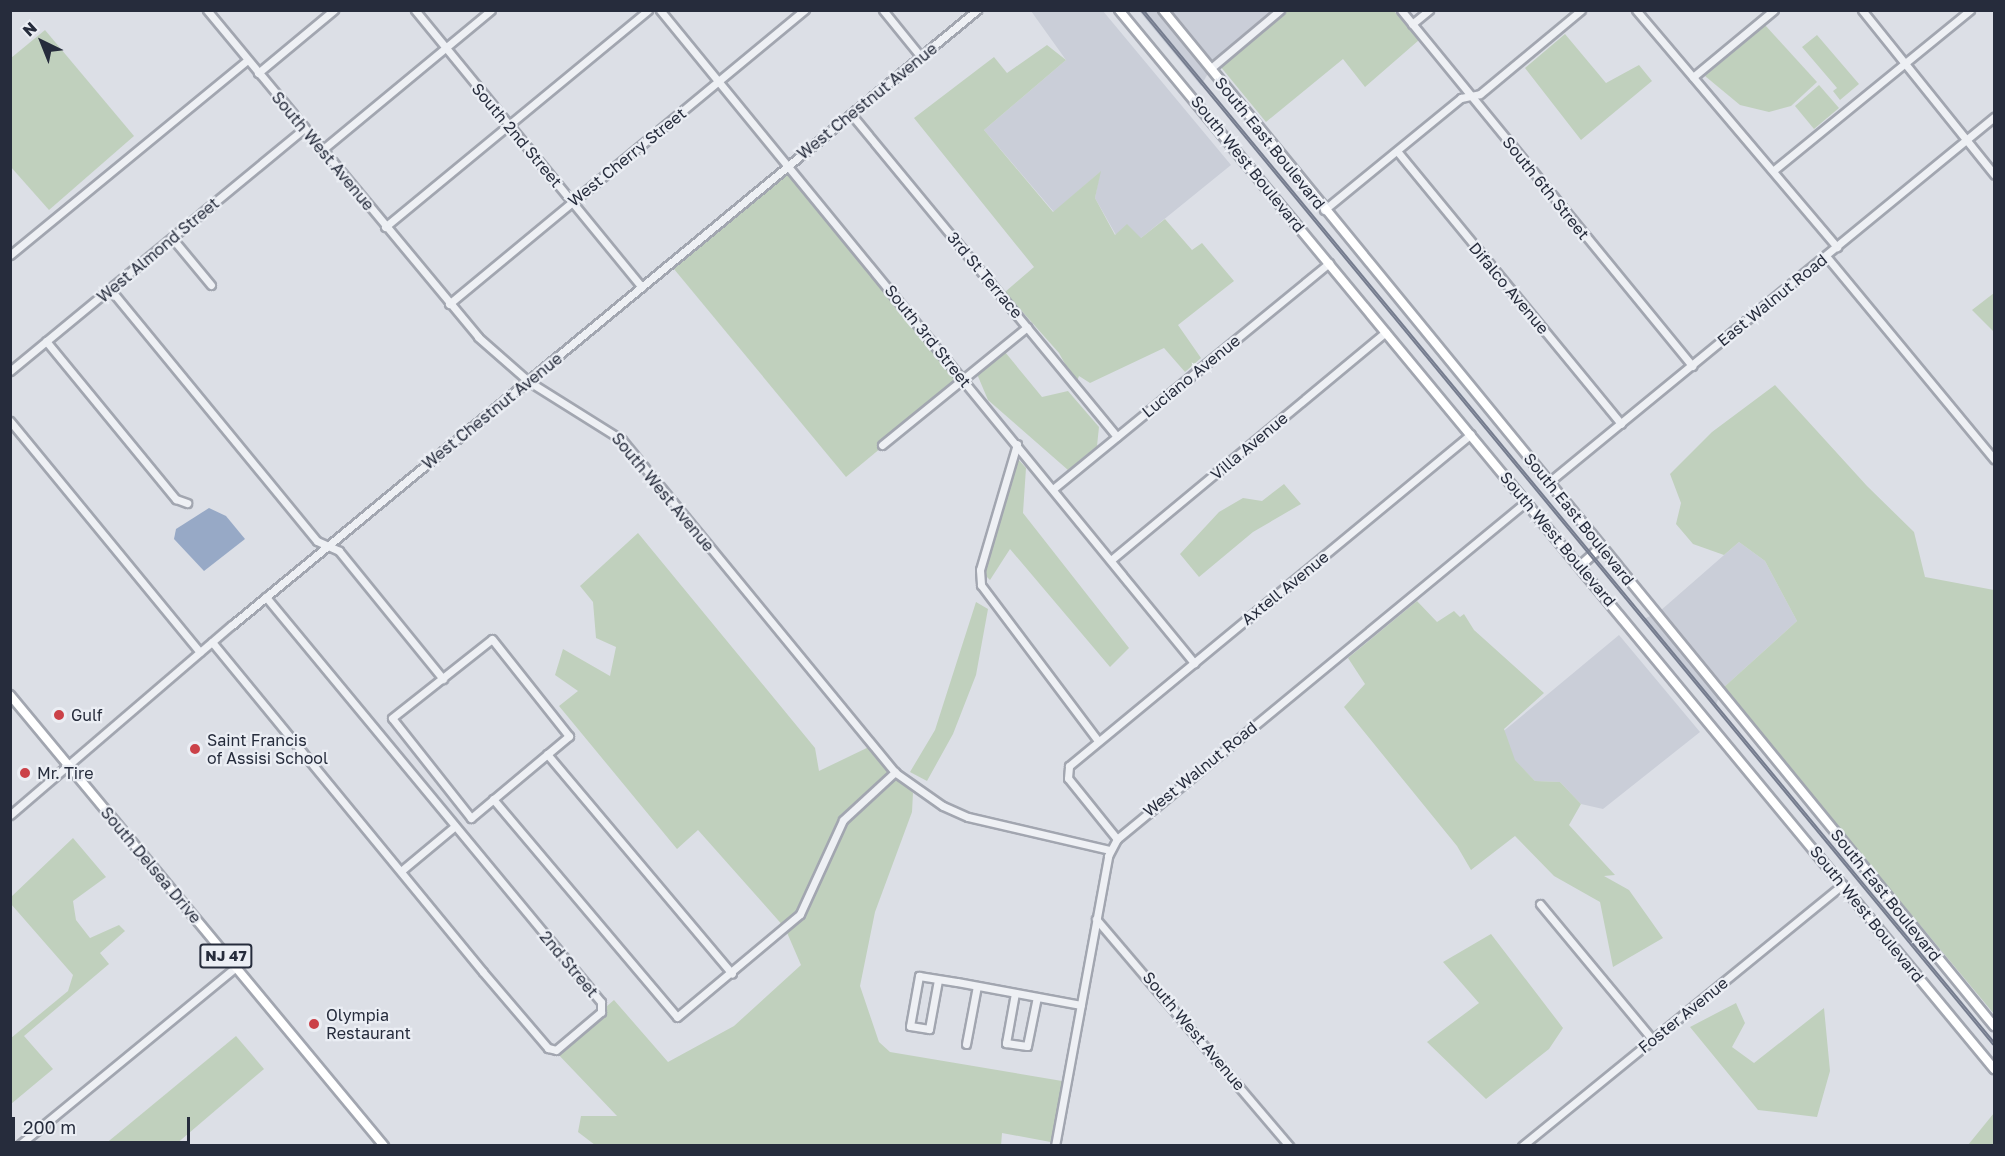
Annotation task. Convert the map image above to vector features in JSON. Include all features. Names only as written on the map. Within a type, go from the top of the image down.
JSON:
[{"type":"main road","name":"South West Boulevard","points":[[1119,10],[1995,1069]]},
{"type":"main road","name":"South East Boulevard","points":[[1163,10],[1324,210],[1995,1026]]},
{"type":"main road","points":[[1580,566],[1601,547]]},
{"type":"main road","name":"South Delsea Drive","points":[[10,694],[384,1146]]},
{"type":"street","name":"South West Avenue","points":[[207,10],[449,304],[495,355],[528,381],[622,440],[895,772],[934,800],[968,817],[1110,850]]},
{"type":"street","points":[[258,73],[334,10]]},
{"type":"street","name":"South 2nd Street","points":[[415,10],[642,287]]},
{"type":"street","points":[[322,150],[491,10]]},
{"type":"street","points":[[385,227],[648,10]]},
{"type":"street","name":"South 3rd Street","points":[[660,10],[1194,663]]},
{"type":"street","name":"West Cherry Street","points":[[449,304],[805,10]]},
{"type":"street","points":[[883,10],[921,57]]},
{"type":"street","name":"West Chestnut Avenue","points":[[10,815],[266,597],[977,10]]},
{"type":"street","points":[[1211,68],[1280,10]]},
{"type":"street","name":"South 6th Street","points":[[1401,10],[1692,366]]},
{"type":"street","points":[[1412,24],[1429,10]]},
{"type":"street","points":[[1324,210],[1461,98],[1480,94],[1581,10]]},
{"type":"street","points":[[1636,10],[1837,247]]},
{"type":"street","points":[[1693,77],[1774,10]]},
{"type":"street","points":[[1862,10],[1995,174]]},
{"type":"street","points":[[1774,170],[1970,10]]},
{"type":"street","points":[[10,255],[247,60]]},
{"type":"street","name":"3rd St Terrace","points":[[851,114],[1117,437]]},
{"type":"street","name":"East Walnut Road","points":[[1549,482],[1995,117]]},
{"type":"street","name":"West Almond Street","points":[[10,370],[304,129]]},
{"type":"street","name":"Difalco Avenue","points":[[1397,152],[1621,424]]},
{"type":"street","points":[[172,238],[211,285]]},
{"type":"street","points":[[1826,256],[1995,459]]},
{"type":"street","name":"Luciano Avenue","points":[[1053,489],[1329,263]]},
{"type":"street","points":[[110,289],[317,541],[339,551],[442,679]]},
{"type":"street","points":[[882,445],[1027,327]]},
{"type":"street","name":"Villa Avenue","points":[[1111,560],[1386,332]]},
{"type":"street","points":[[46,341],[176,499],[187,503]]},
{"type":"street","points":[[10,421],[200,652]]},
{"type":"street","name":"Axtell Avenue","points":[[1117,839],[1066,775],[1069,766],[1471,434]]},
{"type":"street","points":[[1017,444],[980,570],[981,585],[1098,741]]},
{"type":"street","name":"West Walnut Road","points":[[1055,1146],[1096,919],[1110,850],[1117,839],[1527,501]]},
{"type":"street","name":"2nd Street","points":[[212,642],[532,1031],[548,1048],[556,1050],[601,1012],[601,1002],[266,597]]},
{"type":"street","points":[[492,639],[569,736],[471,818],[392,718],[442,679],[492,639]]},
{"type":"street","points":[[547,754],[732,974]]},
{"type":"street","points":[[493,799],[677,1017],[732,974],[800,914],[843,820],[895,772]]},
{"type":"street","points":[[401,871],[455,826]]},
{"type":"street","name":"Foster Avenue","points":[[1522,1146],[1843,885]]},
{"type":"street","points":[[1540,904],[1653,1040]]},
{"type":"street","name":"South West Avenue","points":[[1096,919],[1289,1146]]},
{"type":"street","points":[[18,1146],[236,967]]},
{"type":"street","points":[[938,980],[929,1029],[910,1026],[919,976],[1081,1005]]},
{"type":"street","points":[[966,1044],[977,986]]},
{"type":"street","points":[[1015,993],[1006,1043],[1026,1046],[1037,997]]},
{"type":"shaded area","points":[[1031,11],[1103,11],[1231,165],[1141,238],[1116,235],[1095,198],[1100,172],[1054,212],[984,130],[1066,60]]},
{"type":"shaded area","points":[[1139,11],[1281,11],[1212,66],[1201,86]]},
{"type":"shaded area","points":[[1739,542],[1765,561],[1797,621],[1723,688],[1715,707],[1642,620],[1660,611]]},
{"type":"shaded area","points":[[1619,635],[1700,732],[1603,809],[1581,804],[1560,782],[1535,781],[1494,739]]},
{"type":"green space","points":[[1286,11],[1394,11],[1419,40],[1365,87],[1343,59],[1266,122],[1220,66]]},
{"type":"green space","points":[[1765,25],[1817,82],[1791,106],[1769,112],[1740,105],[1705,76]]},
{"type":"green space","points":[[45,30],[134,136],[49,210],[10,166],[11,58]]},
{"type":"green space","points":[[1565,34],[1606,83],[1639,65],[1652,81],[1581,140],[1525,68]]},
{"type":"green space","points":[[1817,35],[1859,84],[1840,100],[1833,91],[1837,88],[1802,47]]},
{"type":"green space","points":[[1047,45],[1066,60],[984,130],[1053,212],[1101,171],[1095,198],[1115,235],[1127,224],[1141,238],[1165,219],[1192,250],[1202,243],[1234,281],[1178,325],[1201,358],[1185,372],[1164,348],[1090,383],[1079,376],[1076,384],[1059,353],[1005,292],[1034,267],[914,118],[994,57],[1007,73]]},
{"type":"green space","points":[[1819,85],[1839,108],[1814,129],[1795,106]]},
{"type":"green space","points":[[788,165],[964,379],[846,477],[669,263]]},
{"type":"green space","points":[[1994,293],[1994,332],[1972,310]]},
{"type":"green space","points":[[1005,352],[1042,397],[1068,391],[1099,427],[1097,446],[1068,470],[988,400],[977,374]]},
{"type":"green space","points":[[1775,385],[1867,486],[1914,532],[1925,577],[1994,590],[1994,1014],[1723,688],[1797,621],[1765,561],[1739,542],[1724,555],[1693,544],[1676,524],[1681,503],[1670,474],[1712,432]]},
{"type":"green space","points":[[1017,458],[1026,468],[1023,513],[1129,648],[1110,667],[1010,549],[990,580],[984,574]]},
{"type":"green space","points":[[1284,484],[1301,504],[1253,532],[1199,577],[1180,554],[1219,512],[1243,498],[1262,501]]},
{"type":"green space","points":[[638,533],[815,748],[819,771],[873,745],[913,793],[912,812],[875,912],[860,986],[879,1042],[890,1052],[1068,1082],[1056,1143],[1002,1133],[1001,1146],[595,1145],[578,1132],[581,1116],[617,1116],[555,1051],[614,1000],[668,1062],[734,1026],[801,965],[785,928],[698,830],[677,849],[559,706],[578,691],[555,675],[563,649],[610,676],[616,647],[596,638],[593,602],[580,586]]},
{"type":"green space","points":[[1417,601],[1437,622],[1454,611],[1460,617],[1464,614],[1474,630],[1544,693],[1504,729],[1515,760],[1535,781],[1560,782],[1581,804],[1569,825],[1615,875],[1604,876],[1629,890],[1663,938],[1613,967],[1600,902],[1554,876],[1515,836],[1471,870],[1457,846],[1344,707],[1365,684],[1348,658]]},
{"type":"green space","points":[[976,602],[988,609],[976,675],[953,734],[927,781],[910,772],[935,730]]},
{"type":"green space","points":[[73,838],[106,877],[73,901],[76,920],[90,938],[119,925],[125,931],[100,953],[109,964],[24,1036],[53,1069],[11,1104],[11,1038],[68,991],[73,975],[11,904],[11,897]]},
{"type":"green space","points":[[1491,934],[1563,1028],[1549,1049],[1486,1099],[1427,1042],[1479,1003],[1443,962]]},
{"type":"green space","points":[[1736,1003],[1745,1023],[1732,1047],[1754,1063],[1824,1008],[1830,1071],[1817,1117],[1758,1110],[1690,1027]]},
{"type":"green space","points":[[236,1036],[264,1069],[175,1145],[104,1145]]},
{"type":"green space","points":[[1994,1113],[1994,1145],[1968,1145]]},
{"type":"water","points":[[209,508],[226,516],[245,539],[204,571],[174,539],[176,529]]},
{"type":"railway","points":[[1142,10],[1994,1044]]},
{"type":"place","name":"Gulf","points":[[59,715]]},
{"type":"place","name":"Saint Francis of Assisi School","points":[[195,749]]},
{"type":"place","name":"Mr. Tire","points":[[25,773]]},
{"type":"place","name":"Olympia Restaurant","points":[[314,1024]]}]
